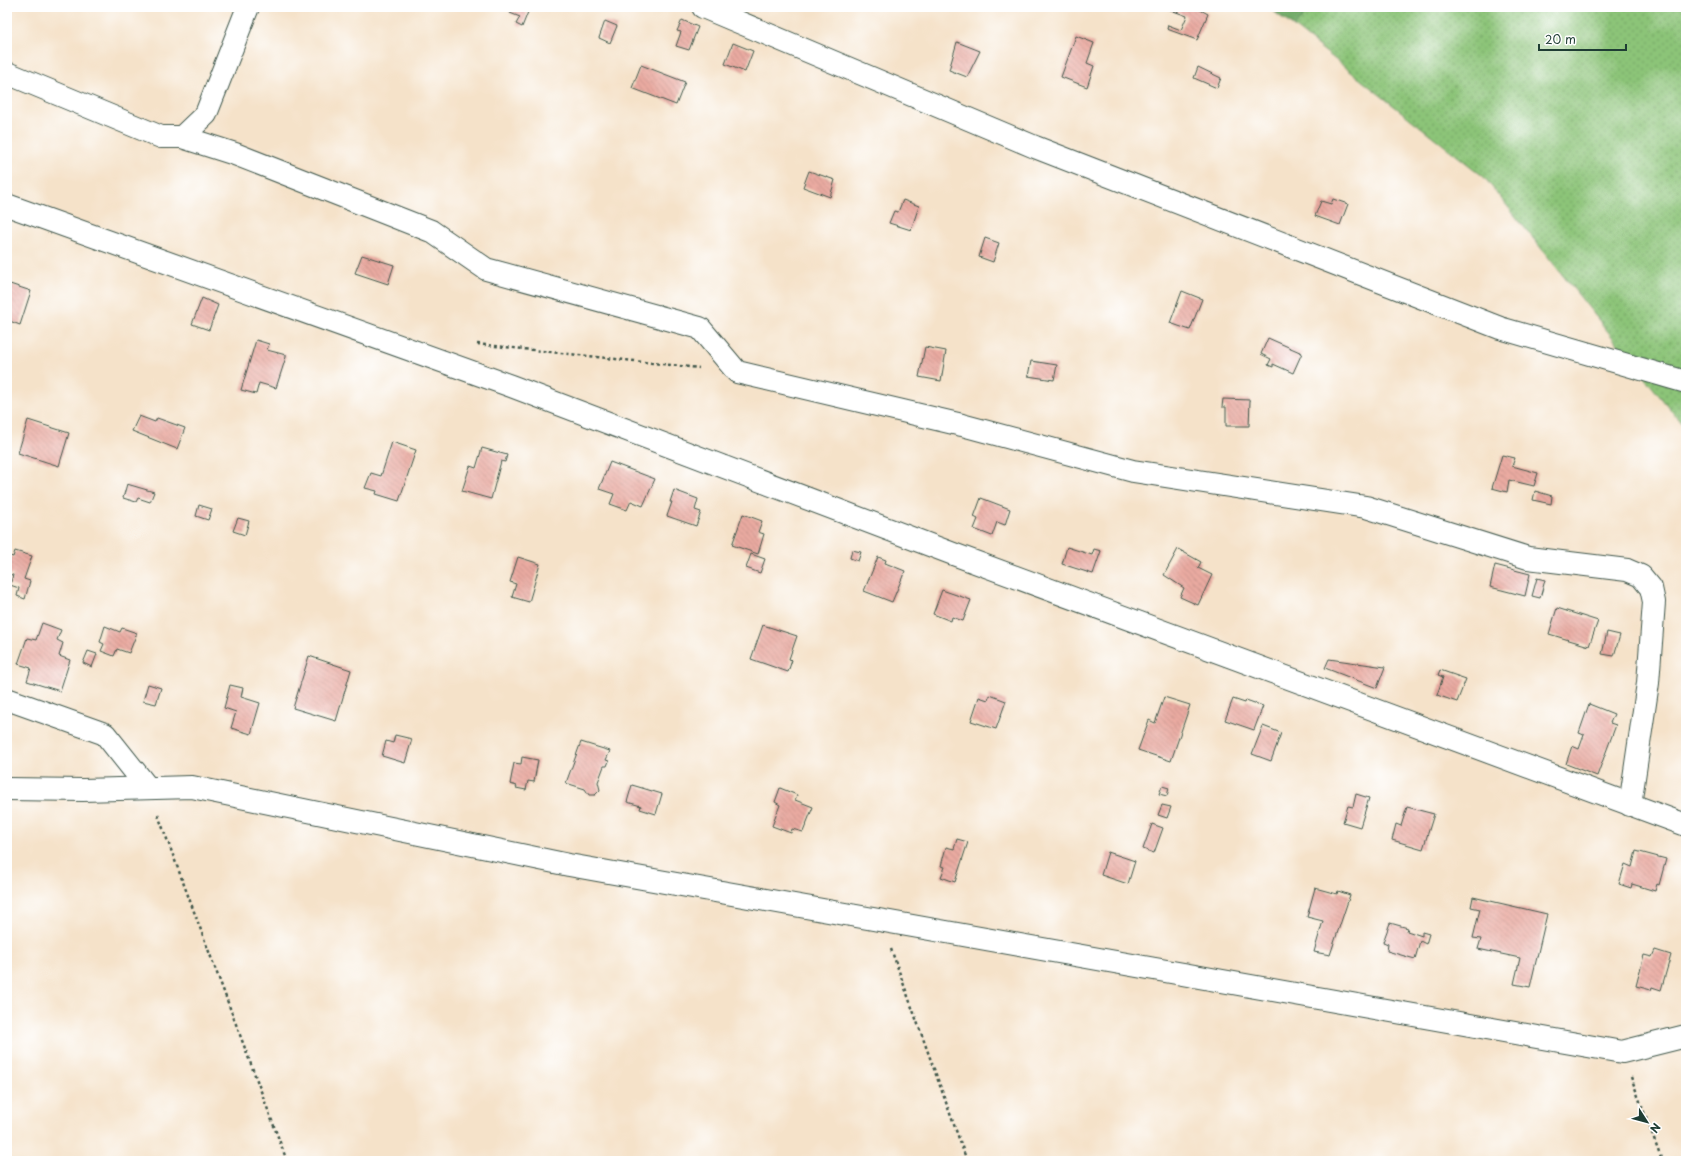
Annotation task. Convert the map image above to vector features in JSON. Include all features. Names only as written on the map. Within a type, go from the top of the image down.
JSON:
[{"type":"street","points":[[182,137],[206,114],[248,7]]},
{"type":"street","points":[[703,7],[1035,147],[1493,326],[1686,382]]},
{"type":"street","points":[[7,73],[161,137],[182,137],[235,154],[431,231],[486,269],[700,328],[738,372],[962,425],[1133,471],[1366,507],[1528,558],[1627,570],[1641,576],[1651,588],[1654,602],[1648,683],[1630,804]]},
{"type":"street","points":[[7,205],[511,386],[956,555],[1686,825]]},
{"type":"street","points":[[7,699],[104,734],[148,788]]},
{"type":"street","points":[[7,789],[192,787],[569,865],[1622,1052],[1686,1036]]},
{"type":"path","points":[[470,344],[738,372]]},
{"type":"path","points":[[148,788],[287,1161]]},
{"type":"path","points":[[881,920],[967,1161]]},
{"type":"path","points":[[1622,1052],[1662,1161]]},
{"type":"green space","points":[[1268,7],[1311,7],[1294,27]]},
{"type":"green space","points":[[1311,7],[1686,7],[1686,429],[1484,177],[1294,27]]},
{"type":"building","points":[[512,7],[530,7],[522,27],[516,24],[520,17],[510,13]]},
{"type":"building","points":[[1169,7],[1195,7],[1208,14],[1197,40],[1167,29],[1168,25],[1181,30],[1187,16],[1168,9]]},
{"type":"building","points":[[682,20],[698,27],[689,50],[676,46],[681,32],[677,31]]},
{"type":"building","points":[[605,21],[617,26],[610,43],[599,38]]},
{"type":"building","points":[[1076,36],[1094,43],[1087,63],[1094,66],[1087,87],[1061,77]]},
{"type":"building","points":[[957,42],[980,51],[967,77],[949,70]]},
{"type":"building","points":[[733,43],[753,51],[745,72],[725,64]]},
{"type":"building","points":[[641,65],[685,82],[676,105],[632,88]]},
{"type":"building","points":[[1198,67],[1221,78],[1217,88],[1194,78]]},
{"type":"building","points":[[809,171],[835,180],[830,197],[803,187]]},
{"type":"building","points":[[1333,199],[1348,204],[1340,225],[1315,216],[1321,201],[1331,204]]},
{"type":"building","points":[[903,200],[919,206],[911,230],[889,223],[894,211],[898,212]]},
{"type":"building","points":[[985,238],[999,243],[993,262],[979,257]]},
{"type":"building","points":[[362,255],[394,265],[388,284],[355,273]]},
{"type":"building","points":[[7,283],[31,291],[20,325],[7,320]]},
{"type":"building","points":[[1182,291],[1202,299],[1190,330],[1170,323]]},
{"type":"building","points":[[202,298],[218,305],[209,330],[192,324]]},
{"type":"building","points":[[1268,338],[1302,353],[1293,373],[1273,364],[1273,367],[1268,365],[1271,359],[1261,354]]},
{"type":"building","points":[[256,340],[269,344],[267,350],[286,355],[286,357],[276,388],[259,383],[256,394],[241,390]]},
{"type":"building","points":[[925,347],[946,351],[941,381],[919,377]]},
{"type":"building","points":[[1031,361],[1057,365],[1054,380],[1028,376]]},
{"type":"building","points":[[1223,399],[1250,400],[1249,426],[1226,426],[1226,407],[1222,407]]},
{"type":"building","points":[[139,416],[155,422],[157,418],[185,428],[177,449],[132,431]]},
{"type":"building","points":[[28,420],[69,433],[59,466],[18,453]]},
{"type":"building","points":[[392,442],[416,450],[399,501],[376,494],[377,491],[365,488],[371,473],[381,476]]},
{"type":"building","points":[[482,448],[507,455],[505,462],[501,461],[491,499],[462,491],[470,466],[476,468]]},
{"type":"building","points":[[1502,455],[1515,458],[1512,466],[1538,473],[1534,486],[1509,480],[1507,492],[1492,488]]},
{"type":"building","points":[[610,462],[655,479],[643,506],[631,501],[627,510],[610,504],[614,494],[599,489]]},
{"type":"building","points":[[127,484],[154,492],[150,502],[138,498],[136,502],[123,498]]},
{"type":"building","points":[[674,490],[698,499],[695,510],[701,512],[696,526],[667,516]]},
{"type":"building","points":[[1535,491],[1552,496],[1551,504],[1533,500]]},
{"type":"building","points":[[981,498],[1010,509],[1005,525],[997,522],[992,536],[974,529],[978,519],[974,517]]},
{"type":"building","points":[[199,505],[212,509],[208,520],[196,516]]},
{"type":"building","points":[[743,514],[762,521],[758,532],[764,534],[758,554],[732,545]]},
{"type":"building","points":[[238,518],[249,521],[245,535],[233,531]]},
{"type":"building","points":[[1067,547],[1092,555],[1094,549],[1101,551],[1093,574],[1062,564]]},
{"type":"building","points":[[1178,549],[1201,562],[1198,568],[1212,575],[1198,605],[1180,597],[1184,588],[1164,575]]},
{"type":"building","points":[[852,550],[861,552],[858,561],[850,558]]},
{"type":"building","points":[[15,551],[32,556],[24,579],[30,581],[25,599],[17,596],[19,588],[10,585],[13,575],[7,574],[7,555],[13,557]]},
{"type":"building","points":[[751,554],[765,559],[760,573],[746,568]]},
{"type":"building","points":[[518,557],[540,564],[529,602],[512,597],[516,584],[510,582]]},
{"type":"building","points":[[878,557],[886,560],[885,563],[905,571],[892,602],[864,591]]},
{"type":"building","points":[[1495,565],[1530,574],[1525,596],[1490,587]]},
{"type":"building","points":[[1537,578],[1545,580],[1540,598],[1532,596]]},
{"type":"building","points":[[942,590],[971,600],[963,621],[952,617],[951,621],[933,614]]},
{"type":"building","points":[[1557,608],[1598,621],[1589,646],[1549,634]]},
{"type":"building","points":[[42,623],[61,630],[57,640],[63,643],[59,656],[70,660],[60,691],[27,681],[31,668],[18,664],[27,638],[36,640]]},
{"type":"building","points":[[763,625],[797,636],[789,659],[792,660],[788,672],[751,659]]},
{"type":"building","points":[[105,626],[120,632],[122,628],[137,633],[129,653],[117,649],[114,656],[101,651],[104,644],[100,642]]},
{"type":"building","points":[[1607,632],[1620,635],[1614,656],[1602,654]]},
{"type":"building","points":[[1684,635],[1686,635],[1686,663],[1682,660]]},
{"type":"building","points":[[88,651],[97,654],[92,667],[83,663]]},
{"type":"building","points":[[309,656],[351,670],[336,721],[293,708]]},
{"type":"building","points":[[1329,659],[1385,667],[1377,688],[1325,668]]},
{"type":"building","points":[[1440,670],[1466,679],[1457,702],[1437,695],[1443,677],[1438,675]]},
{"type":"building","points":[[148,684],[161,688],[156,704],[143,701]]},
{"type":"building","points":[[230,685],[243,688],[241,697],[260,703],[251,734],[231,728],[236,712],[224,708]]},
{"type":"building","points":[[990,695],[1006,701],[996,729],[971,721],[979,697],[988,700]]},
{"type":"building","points":[[1164,697],[1190,705],[1171,761],[1138,750],[1149,720],[1155,723]]},
{"type":"building","points":[[1233,699],[1245,703],[1246,700],[1263,706],[1254,730],[1225,720]]},
{"type":"building","points":[[1589,704],[1614,714],[1610,723],[1616,725],[1597,776],[1566,764],[1572,746],[1579,749],[1584,735],[1579,733]]},
{"type":"building","points":[[1263,726],[1281,733],[1271,761],[1252,754]]},
{"type":"building","points":[[395,735],[412,739],[405,763],[382,756],[386,741],[393,743]]},
{"type":"building","points":[[581,742],[610,751],[606,760],[609,761],[607,766],[604,766],[598,782],[600,790],[595,795],[589,795],[585,789],[566,783]]},
{"type":"building","points":[[522,757],[538,760],[534,782],[528,781],[526,790],[516,788],[517,786],[510,784],[514,763],[521,764]]},
{"type":"building","points":[[632,785],[662,794],[656,814],[640,809],[641,806],[627,802]]},
{"type":"building","points":[[1162,786],[1169,788],[1167,796],[1159,794]]},
{"type":"building","points":[[780,788],[797,795],[795,800],[813,807],[803,832],[792,829],[791,833],[772,826],[780,805],[775,802]]},
{"type":"building","points":[[1356,794],[1369,798],[1360,827],[1343,822],[1348,806],[1353,807]]},
{"type":"building","points":[[1162,805],[1171,807],[1167,818],[1158,815]]},
{"type":"building","points":[[1407,807],[1434,814],[1423,849],[1392,840],[1396,824],[1401,826]]},
{"type":"building","points":[[1152,824],[1163,828],[1154,853],[1143,849]]},
{"type":"building","points":[[957,839],[968,842],[955,882],[941,877],[945,867],[941,866],[946,847],[954,849]]},
{"type":"building","points":[[1636,851],[1666,859],[1659,885],[1657,884],[1655,891],[1632,884],[1631,888],[1619,884],[1625,864],[1632,867]]},
{"type":"building","points":[[1108,852],[1135,861],[1128,884],[1101,875]]},
{"type":"building","points":[[1315,888],[1337,894],[1338,891],[1350,895],[1330,955],[1314,952],[1323,921],[1307,917]]},
{"type":"building","points":[[1473,897],[1547,914],[1530,987],[1514,984],[1520,958],[1478,949],[1481,939],[1473,938],[1480,909],[1471,907]]},
{"type":"building","points":[[1390,923],[1408,928],[1407,931],[1422,936],[1422,932],[1429,934],[1426,944],[1420,941],[1415,959],[1387,951],[1388,944],[1383,942]]},
{"type":"building","points":[[1655,950],[1671,955],[1661,990],[1652,987],[1651,990],[1636,986],[1644,955],[1652,957]]}]
